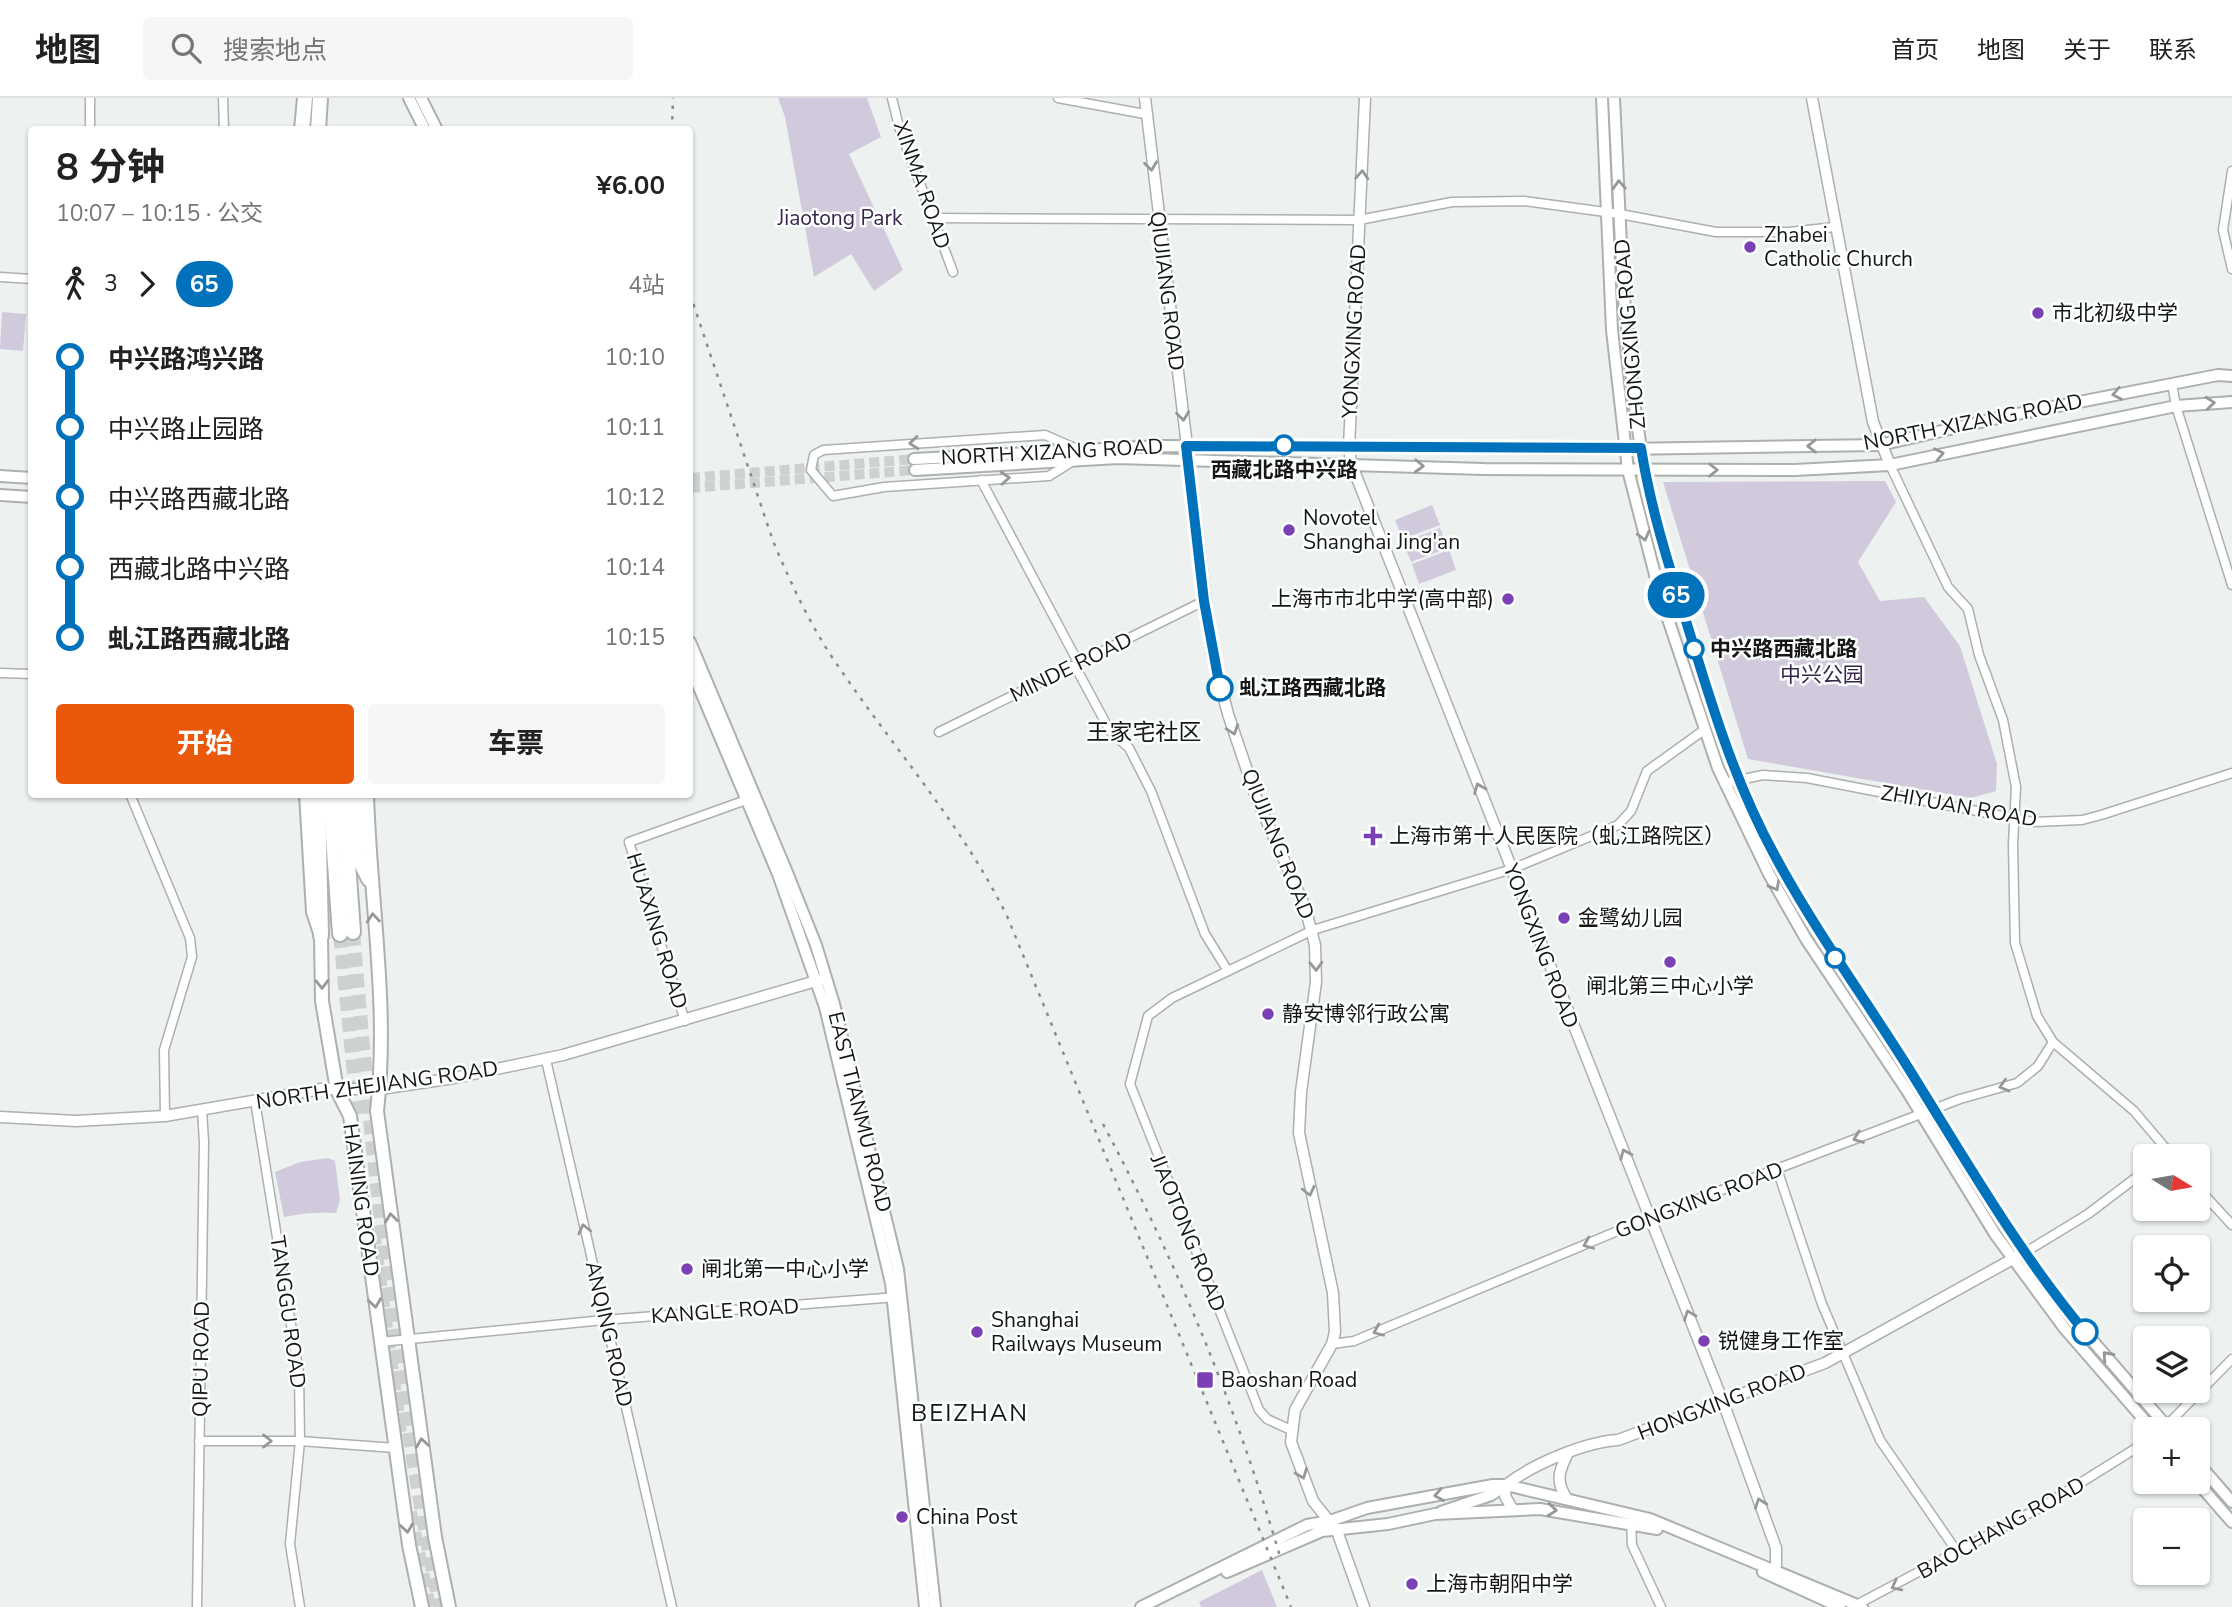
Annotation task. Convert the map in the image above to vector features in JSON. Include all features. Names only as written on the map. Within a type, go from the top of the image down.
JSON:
[{"type":"highway","points":[[300,126],[302,98]]},
{"type":"highway","points":[[318,126],[320,98]]},
{"type":"highway","points":[[318,798],[321,936]]},
{"type":"highway","points":[[330,798],[346,933],[343,798]]},
{"type":"highway","points":[[355,798],[358,857],[369,879]]},
{"type":"main road","points":[[325,126],[327,98]]},
{"type":"main road","points":[[409,98],[423,126]]},
{"type":"main road","points":[[421,98],[435,126]]},
{"type":"main road","name":"ZHONGXING ROAD","points":[[1602,98],[1612,330],[1628,470],[1645,542],[1704,730],[1724,783],[1805,939],[1922,1114],[2012,1259],[2065,1329],[2142,1417]]},
{"type":"main road","name":"ZHONGXING ROAD","points":[[1614,98],[1624,298],[1644,470],[1666,561],[1737,778],[1774,854],[1819,933],[2024,1253],[2072,1317],[2156,1417]]},
{"type":"main road","name":"NORTH XIZANG ROAD","points":[[915,464],[1186,446],[1625,449],[1880,445],[2172,384],[2218,375],[2232,376]]},
{"type":"main road","name":"NORTH XIZANG ROAD","points":[[1077,454],[1188,461],[1628,470],[1795,470],[1890,464],[2176,406],[2232,402]]},
{"type":"main road","points":[[0,475],[28,478]]},
{"type":"main road","points":[[0,495],[28,497]]},
{"type":"main road","name":"EAST TIANMU ROAD","points":[[693,649],[786,870],[822,980],[898,1269],[897,1297],[925,1607]]},
{"type":"main road","name":"EAST TIANMU ROAD","points":[[693,673],[822,980]]},
{"type":"main road","name":"HAINING ROAD","points":[[306,798],[313,912],[321,936],[322,1001],[337,1090],[350,1116],[409,1545],[422,1607]]},
{"type":"main road","name":"HAINING ROAD","points":[[367,798],[369,879],[381,1004],[380,1089],[377,1111],[435,1537],[449,1607]]},
{"type":"main road","name":"EAST TIANMU ROAD","points":[[897,1297],[935,1607]]},
{"type":"main road","points":[[2210,1477],[2232,1502]]},
{"type":"main road","points":[[1152,1607],[1334,1526],[1367,1508],[1507,1485],[1632,1514],[1857,1606]]},
{"type":"main road","points":[[1435,1514],[1491,1495],[1507,1485]]},
{"type":"main road","points":[[2208,1494],[2232,1522]]},
{"type":"main road","points":[[1141,1607],[1307,1525],[1334,1526],[1435,1514],[1513,1510],[1570,1512],[1629,1525],[1649,1525],[1773,1572],[1840,1607]]},
{"type":"street","points":[[90,98],[90,126]]},
{"type":"street","points":[[223,98],[224,126]]},
{"type":"street","name":"XINMA ROAD","points":[[892,98],[899,127],[953,272]]},
{"type":"street","points":[[1058,98],[1145,114]]},
{"type":"street","name":"QIUJIANG ROAD","points":[[1145,98],[1204,601],[1214,664],[1256,797],[1313,930],[1316,982],[1301,1092],[1299,1133],[1333,1293],[1335,1324],[1332,1344],[1300,1399],[1290,1430]]},
{"type":"street","name":"YONGXING ROAD","points":[[1365,98],[1349,447],[1351,463],[1557,989],[1651,1217],[1723,1402],[1776,1548],[1773,1572]]},
{"type":"street","points":[[1811,98],[1880,445],[1948,587],[1969,609],[1979,655],[2003,720],[2010,748],[2017,787],[2015,943],[2038,1016],[2053,1042],[2134,1111],[2161,1144]]},
{"type":"street","points":[[2232,171],[2222,230],[2232,269]]},
{"type":"street","points":[[933,218],[1359,220],[1452,202],[1524,201],[1620,214],[1716,232],[1789,232],[1835,227]]},
{"type":"street","points":[[0,277],[28,279]]},
{"type":"street","points":[[2172,384],[2176,406],[2232,585]]},
{"type":"street","points":[[1045,435],[1077,454],[1049,476],[981,480],[884,487],[833,496],[814,477],[811,464],[814,454],[823,450],[1045,435]]},
{"type":"street","points":[[981,480],[1110,732],[1129,748],[1151,791],[1205,934],[1228,971],[1313,930],[1512,869],[1618,825],[1632,811],[1647,771],[1704,730]]},
{"type":"street","name":"MINDE ROAD","points":[[939,732],[1204,601]]},
{"type":"street","points":[[0,673],[28,674]]},
{"type":"street","name":"ZHIYUAN ROAD","points":[[1724,783],[1737,778],[1774,775],[1829,781],[2034,822],[2082,820],[2232,773]]},
{"type":"street","points":[[132,798],[190,938],[192,957],[164,1050],[165,1116]]},
{"type":"street","name":"HUAXING ROAD","points":[[685,1021],[629,842],[746,800]]},
{"type":"street","name":"JIAOTONG ROAD","points":[[1228,971],[1172,998],[1149,1016],[1130,1084],[1259,1410],[1267,1419],[1290,1430]]},
{"type":"street","name":"NORTH ZHEJIANG ROAD","points":[[0,1117],[76,1121],[165,1116],[321,1089],[380,1089],[546,1060],[822,980]]},
{"type":"street","name":"GONGXING ROAD","points":[[1332,1344],[1354,1341],[1651,1217],[1934,1109],[2027,1077],[2053,1042]]},
{"type":"street","name":"ANQING ROAD","points":[[546,1060],[672,1607]]},
{"type":"street","name":"TANGGU ROAD","points":[[255,1101],[297,1354],[300,1441],[290,1544],[300,1607]]},
{"type":"street","name":"QIPU ROAD","points":[[197,1607],[204,1142],[202,1110]]},
{"type":"street","points":[[1777,1169],[1815,1284],[1880,1440],[1958,1553]]},
{"type":"street","name":"HONGXING ROAD","points":[[1507,1485],[1528,1470],[1598,1442],[1618,1440],[1723,1402],[1844,1353],[2024,1253],[2088,1214],[2133,1180]]},
{"type":"street","points":[[2210,1201],[2232,1225]]},
{"type":"street","name":"KANGLE ROAD","points":[[380,1342],[604,1320],[897,1297]]},
{"type":"street","points":[[2177,1417],[2232,1359]]},
{"type":"street","points":[[1290,1430],[1292,1447],[1309,1493],[1334,1526],[1364,1607]]},
{"type":"street","points":[[199,1441],[300,1441],[395,1448]]},
{"type":"street","name":"BAOCHANG ROAD","points":[[1857,1606],[2087,1481],[2133,1450]]},
{"type":"street","points":[[1567,1455],[1558,1477],[1567,1499]]},
{"type":"street","points":[[1507,1485],[1505,1496],[1513,1510]]},
{"type":"street","points":[[1632,1514],[1629,1525],[1632,1545],[1661,1607]]},
{"type":"green space","name":"Jiaotong Park","points":[[778,98],[867,98],[881,137],[849,154],[903,270],[874,291],[851,254],[814,277],[785,117]]},
{"type":"green space","points":[[2,312],[26,314],[23,351],[0,349]]},
{"type":"green space","name":"中兴公园","points":[[1885,481],[1896,502],[1858,562],[1880,601],[1924,597],[1960,646],[1997,764],[1996,791],[1971,798],[1748,759],[1663,482]]},
{"type":"green space","points":[[1432,505],[1440,525],[1403,539],[1395,520]]},
{"type":"green space","points":[[1440,528],[1448,548],[1411,562],[1403,542]]},
{"type":"green space","points":[[1449,550],[1456,570],[1419,584],[1412,564]]},
{"type":"green space","points":[[328,1158],[335,1161],[340,1200],[336,1213],[284,1217],[275,1172],[300,1162]]},
{"type":"green space","points":[[1262,1570],[1277,1607],[1201,1607],[1199,1602]]},
{"type":"tunnel","points":[[693,478],[914,459]]},
{"type":"tunnel","points":[[693,488],[915,470]]},
{"type":"tunnel","points":[[353,932],[387,1271],[410,1440],[440,1607]]},
{"type":"tunnel","points":[[340,934],[358,1114]]},
{"type":"tunnel","points":[[373,1231],[400,1433]]},
{"type":"tunnel","points":[[410,1512],[429,1607]]},
{"type":"railway","points":[[672,126],[673,98]]},
{"type":"railway","points":[[693,303],[773,541],[805,611],[828,651],[967,846],[1007,916],[1291,1607]]},
{"type":"railway","points":[[1103,1124],[1156,1229],[1203,1337],[1245,1447],[1281,1560]]},
{"type":"bus line","name":"65","points":[[1220,688],[1204,601],[1186,446],[1641,448],[1659,539],[1705,688],[1737,778],[1764,836],[1801,904],[1900,1054],[2008,1231],[2085,1332]]},
{"type":"place","name":"Zhabei Catholic Church","points":[[1750,247]]},
{"type":"place","name":"市北初级中学","points":[[2038,313]]},
{"type":"place","name":"西藏北路中兴路","points":[[1284,445]]},
{"type":"place","name":"Novotel Shanghai Jing'an","points":[[1289,530]]},
{"type":"place","name":"上海市市北中学(高中部)","points":[[1508,599]]},
{"type":"place","name":"中兴路西藏北路","points":[[1694,649]]},
{"type":"place","name":"虬江路西藏北路","points":[[1220,688]]},
{"type":"place","name":"上海市第十人民医院（虬江路院区）","points":[[1373,836]]},
{"type":"place","name":"金鹭幼儿园","points":[[1564,918]]},
{"type":"place","name":"闸北第三中心小学","points":[[1670,962]]},
{"type":"place","name":"静安博邻行政公寓","points":[[1268,1014]]},
{"type":"place","name":"闸北第一中心小学","points":[[687,1269]]},
{"type":"place","name":"Shanghai Railways Museum","points":[[977,1332]]},
{"type":"place","name":"锐健身工作室","points":[[1704,1341]]},
{"type":"place","name":"Baoshan Road","points":[[1205,1380]]},
{"type":"place","name":"China Post","points":[[902,1517]]},
{"type":"place","name":"上海市朝阳中学","points":[[1412,1584]]},
{"type":"district","name":"王家宅社区","points":[[1144,732]]},
{"type":"district","name":"BEIZHAN","points":[[970,1413]]}]
